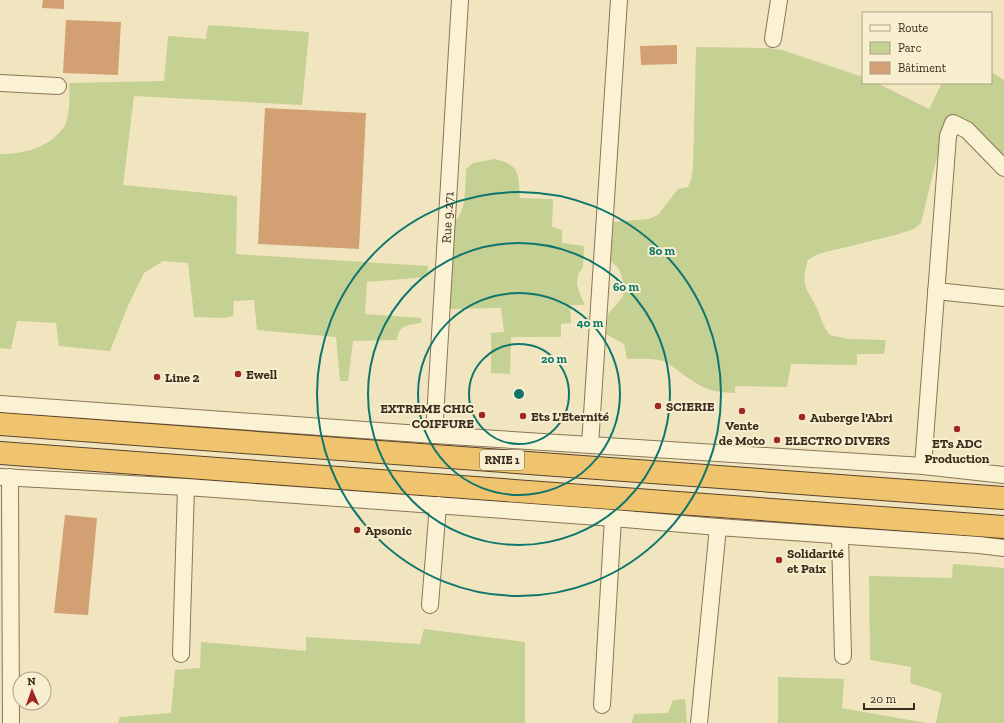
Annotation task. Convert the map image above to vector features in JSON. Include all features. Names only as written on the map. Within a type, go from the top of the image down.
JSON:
[{"type":"highway","name":"RNIE 1","points":[[0,424],[1004,498]]},
{"type":"highway","name":"RNIE 1","points":[[0,453],[1004,527]]},
{"type":"street","name":"Rue 9.271","points":[[434,435],[460,0]]},
{"type":"street","points":[[590,445],[618,0]]},
{"type":"street","points":[[773,39],[779,0]]},
{"type":"street","points":[[0,83],[58,86]]},
{"type":"street","points":[[923,466],[948,136],[953,123],[967,130],[1004,168]]},
{"type":"street","points":[[936,291],[1004,298]]},
{"type":"street","points":[[0,404],[434,435],[923,466],[1004,475]]},
{"type":"street","points":[[12,723],[5,477],[186,487],[1004,548]]},
{"type":"street","points":[[181,654],[186,487]]},
{"type":"street","points":[[430,605],[438,505]]},
{"type":"street","points":[[602,705],[613,518]]},
{"type":"street","points":[[699,723],[718,527]]},
{"type":"street","points":[[840,536],[843,656]]},
{"type":"green space","points":[[208,25],[309,32],[302,105],[134,96],[123,185],[237,196],[236,254],[428,266],[427,277],[367,282],[365,314],[421,318],[421,323],[408,325],[402,329],[397,340],[353,341],[348,381],[340,381],[336,337],[257,330],[254,300],[234,301],[233,316],[224,318],[194,317],[188,263],[163,261],[144,273],[127,308],[110,351],[59,346],[56,323],[17,321],[11,349],[0,348],[0,154],[32,150],[47,143],[59,133],[65,126],[69,110],[69,83],[164,81],[168,36],[206,39]]},
{"type":"green space","points":[[696,47],[768,48],[782,50],[862,77],[862,84],[879,84],[929,109],[942,84],[992,84],[992,73],[1004,80],[1004,158],[981,137],[944,128],[921,223],[914,229],[899,234],[818,254],[808,260],[805,270],[806,289],[830,335],[849,339],[886,340],[884,354],[857,354],[857,365],[791,364],[787,387],[735,386],[735,393],[718,392],[701,386],[663,361],[650,359],[627,359],[624,344],[606,334],[608,314],[623,297],[624,284],[619,269],[609,259],[612,222],[649,219],[658,215],[678,189],[688,187],[693,169]]},
{"type":"green space","points":[[494,159],[503,161],[514,167],[518,176],[520,198],[553,199],[552,227],[562,230],[562,243],[584,246],[583,267],[578,275],[577,284],[585,305],[570,305],[571,323],[561,324],[561,337],[511,337],[510,374],[491,373],[491,333],[504,332],[501,308],[448,309],[454,221],[461,212],[463,205],[466,169],[473,163]]},
{"type":"green space","points":[[953,564],[1004,568],[1004,723],[936,723],[942,693],[910,683],[911,667],[870,660],[869,576],[952,578]]},
{"type":"green space","points":[[424,629],[525,642],[525,723],[118,723],[120,717],[171,713],[175,670],[200,668],[201,642],[306,651],[306,637],[420,644]]},
{"type":"green space","points":[[778,677],[844,679],[842,708],[926,723],[778,723]]},
{"type":"green space","points":[[685,699],[687,723],[632,723],[634,714],[668,713],[673,700]]},
{"type":"building","points":[[43,0],[64,0],[64,9],[42,8]]},
{"type":"building","points":[[66,20],[121,22],[118,75],[63,73]]},
{"type":"building","points":[[677,45],[677,64],[641,65],[640,46]]},
{"type":"building","points":[[265,108],[366,113],[359,249],[258,244]]},
{"type":"building","points":[[65,515],[97,518],[88,615],[54,613]]},
{"type":"place","name":"Ewell","points":[[238,374]]},
{"type":"place","name":"Line 2","points":[[157,377]]},
{"type":"place","name":"SCIERIE","points":[[658,406]]},
{"type":"place","name":"Vente de Moto","points":[[742,411]]},
{"type":"place","name":"EXTREME CHIC COIFFURE","points":[[482,415]]},
{"type":"place","name":"Ets L'Eternité","points":[[523,416]]},
{"type":"place","name":"Auberge l'Abri","points":[[802,417]]},
{"type":"place","name":"ETs ADC Production","points":[[957,429]]},
{"type":"place","name":"ELECTRO DIVERS","points":[[777,440]]},
{"type":"place","name":"Apsonic","points":[[357,530]]},
{"type":"place","name":"Solidarité et Paix","points":[[779,560]]}]
